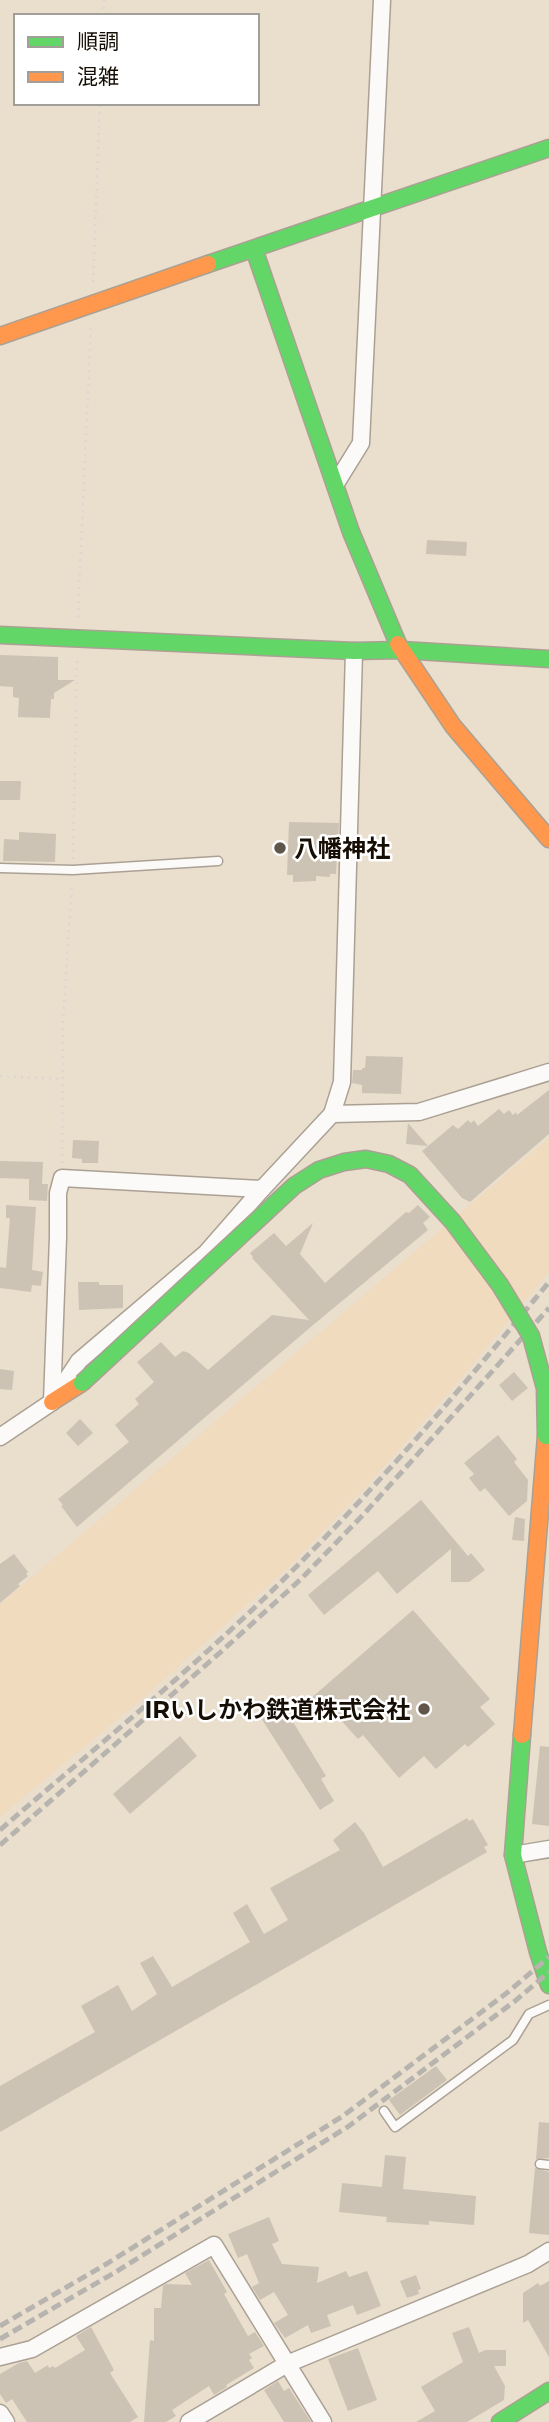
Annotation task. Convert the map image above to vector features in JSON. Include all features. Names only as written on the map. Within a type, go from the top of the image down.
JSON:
[{"type":"street","points":[[335,485],[361,443],[382,0]]},
{"type":"street","points":[[0,336],[549,148]]},
{"type":"street","points":[[254,249],[351,532],[401,650],[453,726],[548,836]]},
{"type":"street","points":[[0,635],[354,651],[401,650],[549,659]]},
{"type":"street","points":[[0,1423],[52,1402],[79,1361],[206,1253],[332,1114],[342,1082],[354,651]]},
{"type":"street","points":[[332,1114],[419,1112],[549,1072]]},
{"type":"street","points":[[0,1437],[82,1383],[294,1186],[318,1170],[366,1159],[388,1164],[410,1175],[453,1222],[500,1285],[531,1336],[545,1388],[546,1436],[513,1855],[549,1985]]},
{"type":"street","points":[[52,1402],[58,1193],[62,1178],[262,1189]]},
{"type":"street","points":[[513,1855],[549,1849]]},
{"type":"street","points":[[0,2357],[32,2349],[214,2245],[323,2422]]},
{"type":"street","points":[[189,2422],[286,2364],[528,2264],[549,2251]]},
{"type":"street","points":[[500,2422],[549,2391]]},
{"type":"street","points":[[0,2413],[6,2422]]},
{"type":"lane","points":[[0,868],[73,870],[218,861]]},
{"type":"lane","points":[[384,2111],[395,2127],[513,2040],[521,2030],[524,2019],[549,2005]]},
{"type":"path","points":[[62,1178],[63,1021],[73,870],[77,638],[100,105]]},
{"type":"path","points":[[0,1076],[63,1079]]},
{"type":"shaded area","points":[[549,1138],[549,1272],[373,1479],[289,1567],[143,1698],[0,1817],[0,1604]]},
{"type":"building","points":[[427,540],[467,542],[466,556],[426,554]]},
{"type":"building","points":[[0,655],[58,657],[58,680],[75,680],[54,693],[50,718],[18,717],[19,698],[13,697],[13,687],[0,686]]},
{"type":"building","points":[[0,781],[21,781],[20,800],[0,800]]},
{"type":"building","points":[[289,822],[339,823],[336,874],[330,874],[330,877],[316,876],[316,881],[293,882],[293,875],[287,875]]},
{"type":"building","points":[[19,832],[56,834],[55,862],[3,861],[4,839],[19,840]]},
{"type":"building","points":[[366,1056],[403,1057],[401,1094],[362,1093],[362,1085],[352,1083],[353,1070],[365,1068]]},
{"type":"building","points":[[549,1090],[549,1134],[470,1202],[462,1198],[422,1151],[453,1125],[458,1129],[468,1120],[471,1123],[474,1120],[478,1126],[499,1109],[504,1114],[509,1110],[513,1115],[516,1112],[517,1115]]},
{"type":"building","points":[[408,1123],[428,1146],[406,1144]]},
{"type":"building","points":[[73,1140],[99,1141],[98,1163],[82,1163],[82,1159],[72,1158]]},
{"type":"building","points":[[0,1161],[43,1162],[42,1184],[48,1184],[47,1201],[29,1200],[29,1179],[0,1178]]},
{"type":"building","points":[[6,1205],[36,1207],[32,1270],[43,1272],[41,1286],[32,1285],[31,1292],[0,1288],[0,1267],[6,1268],[10,1218],[6,1218]]},
{"type":"building","points":[[418,1205],[430,1217],[423,1223],[428,1230],[77,1527],[58,1499],[129,1442],[115,1425],[139,1404],[135,1399],[154,1382],[137,1362],[161,1342],[175,1357],[183,1351],[189,1353],[208,1370],[272,1315],[309,1320],[250,1253],[274,1233],[286,1246],[313,1223],[300,1254],[325,1283],[406,1212],[409,1213]]},
{"type":"building","points":[[78,1282],[123,1285],[123,1308],[79,1310]]},
{"type":"building","points":[[0,1369],[14,1371],[12,1390],[0,1389]]},
{"type":"building","points":[[514,1372],[528,1388],[512,1401],[499,1385]]},
{"type":"building","points":[[80,1419],[93,1433],[78,1446],[66,1433]]},
{"type":"building","points":[[498,1435],[517,1459],[514,1462],[528,1480],[527,1501],[509,1516],[485,1488],[480,1492],[469,1478],[474,1474],[464,1463]]},
{"type":"building","points":[[421,1500],[468,1556],[471,1553],[485,1570],[469,1582],[451,1582],[451,1549],[397,1594],[378,1571],[324,1615],[308,1595]]},
{"type":"building","points":[[515,1517],[525,1519],[524,1541],[512,1540]]},
{"type":"building","points":[[14,1554],[28,1572],[28,1576],[0,1603],[0,1564]]},
{"type":"building","points":[[413,1610],[490,1699],[480,1707],[495,1724],[468,1747],[465,1744],[436,1769],[424,1756],[399,1778],[363,1735],[358,1739],[337,1716],[330,1722],[310,1699]]},
{"type":"building","points":[[282,1704],[326,1776],[321,1779],[334,1801],[320,1810],[261,1718]]},
{"type":"building","points":[[180,1736],[197,1756],[130,1814],[113,1794]]},
{"type":"building","points":[[540,1746],[549,1747],[549,1826],[532,1824]]},
{"type":"building","points":[[467,1818],[469,1821],[473,1819],[488,1845],[484,1847],[487,1852],[0,2132],[0,2086],[95,2032],[81,2006],[118,1985],[132,2011],[157,1994],[140,1963],[153,1956],[172,1987],[250,1942],[233,1913],[247,1904],[264,1934],[288,1920],[270,1888],[340,1850],[333,1840],[355,1822],[383,1867]]},
{"type":"building","points":[[436,2066],[447,2080],[400,2115],[389,2100]]},
{"type":"building","points":[[539,2122],[549,2123],[549,2158],[536,2159]]},
{"type":"building","points":[[385,2155],[406,2157],[403,2189],[476,2196],[474,2225],[429,2221],[429,2225],[386,2222],[387,2217],[339,2212],[342,2183],[382,2187]]},
{"type":"building","points":[[535,2168],[549,2172],[549,2235],[529,2233]]},
{"type":"building","points":[[269,2217],[279,2241],[272,2244],[282,2264],[319,2267],[317,2283],[346,2271],[349,2277],[367,2271],[381,2306],[357,2315],[353,2305],[327,2315],[331,2326],[311,2333],[308,2325],[285,2338],[274,2323],[288,2315],[274,2292],[260,2300],[252,2287],[259,2283],[247,2254],[238,2258],[228,2234]]},
{"type":"building","points":[[209,2260],[227,2292],[224,2294],[248,2336],[255,2332],[264,2346],[249,2354],[254,2368],[226,2385],[227,2387],[214,2395],[209,2386],[172,2410],[176,2416],[166,2422],[144,2422],[150,2340],[154,2341],[154,2308],[161,2308],[163,2286],[192,2285],[185,2273]]},
{"type":"building","points":[[416,2275],[421,2289],[418,2290],[419,2294],[407,2298],[400,2281]]},
{"type":"building","points":[[549,2281],[549,2357],[528,2320],[523,2323],[523,2293],[538,2283],[540,2286]]},
{"type":"building","points":[[91,2327],[114,2370],[110,2373],[138,2417],[130,2422],[27,2422],[12,2399],[6,2403],[0,2394],[0,2374],[27,2361],[35,2373],[48,2365],[49,2368],[55,2368],[85,2350],[76,2336]]},
{"type":"building","points":[[469,2327],[479,2353],[485,2350],[506,2350],[506,2366],[494,2366],[505,2386],[504,2400],[467,2422],[416,2422],[435,2411],[421,2387],[463,2362],[452,2333]]},
{"type":"building","points":[[358,2348],[377,2400],[348,2411],[328,2359]]},
{"type":"building","points":[[278,2381],[284,2391],[289,2388],[311,2422],[284,2422],[264,2390]]},
{"type":"railway","points":[[0,1830],[183,1673],[289,1574],[423,1431],[549,1282]]},
{"type":"railway","points":[[0,1845],[300,1580],[363,1515],[549,1308]]},
{"type":"railway","points":[[0,2326],[108,2263],[343,2116],[508,1992],[549,1957]]},
{"type":"railway","points":[[0,2339],[114,2273],[349,2126],[515,2001],[549,1972]]},
{"type":"traffic: fast","points":[[208,264],[549,148]]},
{"type":"traffic: fast","points":[[254,249],[351,532],[398,644]]},
{"type":"traffic: fast","points":[[0,635],[354,651],[401,650],[549,659]]},
{"type":"traffic: fast","points":[[82,1383],[294,1186],[319,1170],[366,1159],[389,1164],[410,1175],[453,1222],[500,1285],[531,1336],[545,1388],[546,1436]]},
{"type":"traffic: fast","points":[[522,1735],[513,1855],[549,1985]]},
{"type":"traffic: fast","points":[[500,2422],[549,2391]]},
{"type":"traffic: slow","points":[[0,336],[208,264]]},
{"type":"traffic: slow","points":[[398,644],[453,726],[549,839]]},
{"type":"traffic: slow","points":[[52,1402],[82,1383]]},
{"type":"traffic: slow","points":[[522,1735],[546,1436]]},
{"type":"place","name":"八幡神社","points":[[280,848]]},
{"type":"place","name":"IRいしかわ鉄道株式会社","points":[[424,1709]]}]
